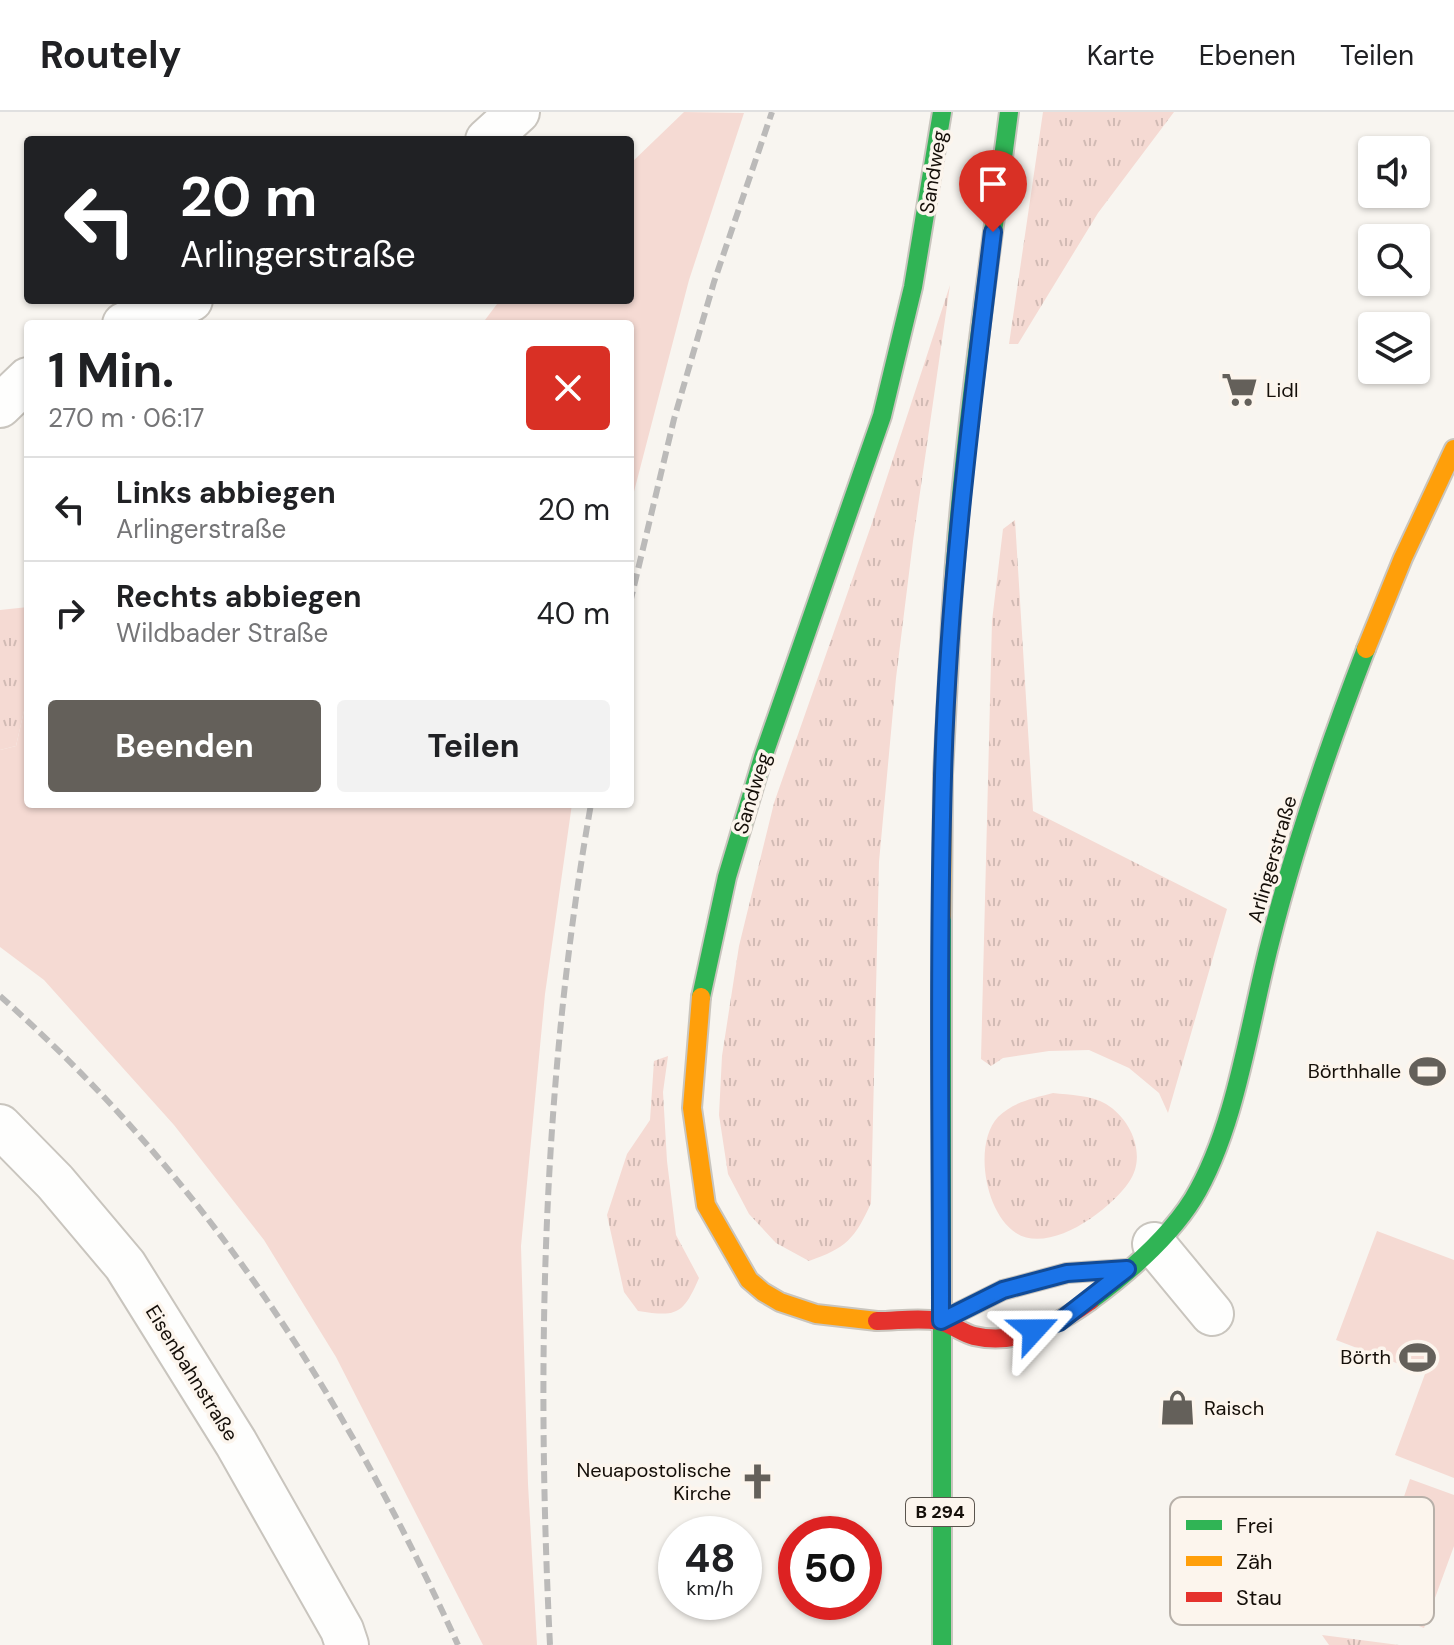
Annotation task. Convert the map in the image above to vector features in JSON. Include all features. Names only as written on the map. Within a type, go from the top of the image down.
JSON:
[{"type":"main road","name":"Sandweg","points":[[941,1321],[861,1321],[798,1310],[770,1298],[747,1277],[720,1237],[706,1207],[698,1177],[691,1084],[711,940],[754,778],[869,458],[911,303],[942,112]]},
{"type":"main road","name":"B 294","points":[[942,1645],[943,774],[952,603],[974,383],[1009,112]]},
{"type":"main road","name":"Arlingerstraße","points":[[941,1321],[974,1337],[1008,1338],[1059,1322],[1141,1257],[1183,1214],[1220,1143],[1279,908],[1319,773],[1366,646],[1454,449]]},
{"type":"main road","points":[[941,1321],[1003,1290],[1141,1257]]},
{"type":"street","points":[[491,136],[518,112]]},
{"type":"street","points":[[135,320],[180,304]]},
{"type":"street","points":[[0,406],[24,383]]},
{"type":"street","name":"Eisenbahnstraße","points":[[0,1126],[55,1182],[125,1265],[236,1443],[334,1616],[347,1645]]},
{"type":"street","points":[[1141,1257],[1212,1314]]},
{"type":"green space","points":[[684,112],[744,113],[689,280],[634,492],[634,320],[485,320],[497,304],[634,304],[634,160]]},
{"type":"green space","points":[[1043,112],[1174,112],[1098,213],[1018,344],[1009,344]]},
{"type":"green space","points":[[950,285],[896,678],[879,862],[871,1203],[848,1241],[832,1252],[809,1261],[776,1243],[749,1214],[728,1174],[719,1115],[722,1056],[739,946],[774,803],[872,523]]},
{"type":"green space","points":[[1015,520],[1033,811],[1227,909],[1168,1113],[1159,1093],[1129,1068],[1089,1050],[1049,1051],[1003,1058],[991,1066],[981,1059],[992,621],[1003,529]]},
{"type":"green space","points":[[24,607],[24,711],[16,746],[0,750],[0,610]]},
{"type":"green space","points":[[24,711],[24,808],[571,808],[545,994],[521,1246],[528,1484],[537,1645],[483,1645],[336,1357],[264,1240],[174,1125],[44,980],[0,947],[0,750],[16,746]]},
{"type":"green space","points":[[668,1056],[663,1092],[676,1235],[699,1278],[683,1306],[677,1311],[662,1314],[638,1311],[624,1292],[607,1215],[627,1154],[650,1120],[654,1061]]},
{"type":"green space","points":[[1053,1093],[1094,1099],[1115,1111],[1134,1139],[1137,1161],[1129,1182],[1094,1216],[1062,1234],[1030,1238],[1016,1233],[997,1210],[986,1178],[986,1144],[990,1129],[1004,1112],[1024,1101]]},
{"type":"green space","name":"Börth","points":[[1377,1231],[1454,1260],[1454,1478],[1395,1455],[1425,1374],[1336,1340]]},
{"type":"green space","points":[[1410,1479],[1454,1495],[1454,1546],[1434,1601],[1434,1497],[1404,1497]]},
{"type":"green space","points":[[1322,1635],[1399,1645],[1329,1645]]},
{"type":"railway","points":[[634,586],[674,419],[714,282],[772,112]]},
{"type":"railway","points":[[550,1645],[544,1434],[547,1223],[562,1013],[590,808]]},
{"type":"railway","points":[[0,996],[74,1066],[143,1140],[206,1216],[264,1296],[318,1378],[367,1464],[458,1645]]},
{"type":"traffic: fast","points":[[701,997],[727,877],[763,757],[882,416],[913,287],[942,112]]},
{"type":"traffic: fast","points":[[951,621],[968,430],[1009,112]]},
{"type":"traffic: fast","points":[[1090,1301],[1133,1267],[1159,1241],[1183,1214],[1208,1171],[1240,1075],[1290,868],[1366,649]]},
{"type":"traffic: fast","points":[[942,916],[942,1645]]},
{"type":"traffic: slow","points":[[1366,649],[1403,558],[1454,449]]},
{"type":"traffic: slow","points":[[942,916],[943,774],[951,621]]},
{"type":"traffic: slow","points":[[701,997],[692,1108],[706,1205],[749,1280],[763,1292],[780,1302],[816,1314],[877,1321]]},
{"type":"traffic: slow","points":[[941,1321],[1003,1290],[1067,1273],[1127,1269]]},
{"type":"traffic: jam","points":[[877,1321],[932,1320],[944,1322],[974,1336],[1005,1338],[1050,1325],[1090,1301]]},
{"type":"place","name":"Lidl","points":[[1240,390]]},
{"type":"place","name":"Börthhalle","points":[[1427,1071]]},
{"type":"place","name":"Börth","points":[[1417,1357]]},
{"type":"place","name":"Raisch","points":[[1178,1408]]},
{"type":"place","name":"Neuapostolische Kirche","points":[[757,1482]]},
{"type":"route","points":[[993,232],[954,572],[943,774],[941,1321],[1003,1290],[1067,1273],[1127,1269],[1059,1322],[1034,1330]]}]
